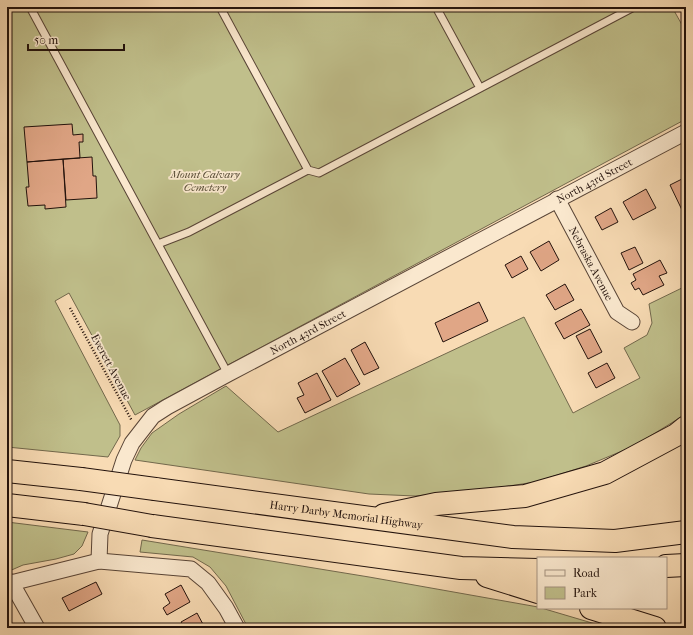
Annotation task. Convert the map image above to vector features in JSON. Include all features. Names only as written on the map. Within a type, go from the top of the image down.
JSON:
[{"type":"highway","points":[[366,518],[436,504],[525,496],[605,473],[676,435],[686,427]]},
{"type":"highway","name":"Harry Darby Memorial Highway","points":[[7,471],[81,478],[513,537],[614,541],[686,532]]},
{"type":"highway","points":[[7,505],[84,514],[152,526],[461,568],[537,570]]},
{"type":"highway","points":[[667,566],[686,565]]},
{"type":"highway","points":[[461,568],[537,592]]},
{"type":"highway","points":[[594,609],[655,628]]},
{"type":"street","name":"North 43rd Street","points":[[99,561],[100,534],[124,460],[132,444],[154,416],[167,407],[228,374],[686,132]]},
{"type":"street","name":"Nebraska Avenue","points":[[557,199],[617,312],[632,322]]},
{"type":"street","points":[[37,628],[9,583],[99,561],[191,569],[208,583],[226,608],[236,628]]},
{"type":"lane","points":[[30,7],[228,374]]},
{"type":"lane","points":[[220,7],[308,170]]},
{"type":"lane","points":[[436,7],[480,88]]},
{"type":"lane","points":[[158,244],[189,232],[308,170],[319,173],[634,7]]},
{"type":"path","name":"Everett Avenue","points":[[70,308],[130,419],[141,431]]},
{"type":"green space","name":"Mount Calvary Cemetery","points":[[7,7],[672,7],[686,32],[686,119],[135,415],[69,293],[55,301],[120,425],[120,436],[108,457],[7,447],[7,19],[9,18],[7,15]]},
{"type":"green space","points":[[686,286],[686,414],[634,446],[586,466],[535,482],[489,489],[415,496],[369,494],[135,460],[141,448],[152,433],[179,414],[226,386],[278,432],[524,317],[573,413],[640,378],[624,348],[647,335],[652,323],[649,304]]},
{"type":"green space","points":[[7,522],[88,532],[82,546],[74,554],[23,565],[7,572]]},
{"type":"green space","points":[[142,540],[369,577],[537,607],[537,609],[545,609],[609,628],[248,628],[226,586],[210,567],[193,557],[140,552]]},
{"type":"building","points":[[72,124],[73,135],[83,134],[83,142],[79,142],[80,158],[27,162],[24,127]]},
{"type":"building","points":[[92,157],[93,176],[96,176],[97,198],[66,200],[63,159]]},
{"type":"building","points":[[63,159],[66,207],[45,209],[45,205],[28,206],[26,187],[29,187],[27,162]]},
{"type":"building","points":[[684,178],[686,183],[686,209],[682,210],[670,185]]},
{"type":"building","points":[[646,189],[656,208],[633,220],[623,202]]},
{"type":"building","points":[[611,208],[618,222],[602,230],[595,217]]},
{"type":"building","points":[[549,241],[559,260],[541,271],[530,252]]},
{"type":"building","points":[[635,247],[643,263],[629,270],[621,253]]},
{"type":"building","points":[[521,256],[528,269],[512,278],[505,265]]},
{"type":"building","points":[[660,260],[667,273],[659,276],[664,285],[643,295],[639,288],[635,290],[631,283],[636,280],[633,274]]},
{"type":"building","points":[[565,284],[574,300],[555,310],[546,295]]},
{"type":"building","points":[[479,302],[488,321],[443,342],[435,323]]},
{"type":"building","points":[[581,309],[590,325],[564,339],[555,323]]},
{"type":"building","points":[[590,329],[602,352],[588,359],[576,336]]},
{"type":"building","points":[[365,342],[379,368],[364,375],[351,350]]},
{"type":"building","points":[[345,358],[360,384],[337,397],[322,371]]},
{"type":"building","points":[[607,363],[615,378],[596,388],[588,373]]},
{"type":"building","points":[[317,373],[331,400],[305,413],[297,398],[304,395],[298,383]]},
{"type":"building","points":[[96,582],[102,594],[69,611],[62,598]]},
{"type":"building","points":[[181,585],[190,602],[167,615],[163,608],[170,603],[165,594]]},
{"type":"building","points":[[197,613],[205,628],[185,628],[181,622]]}]
